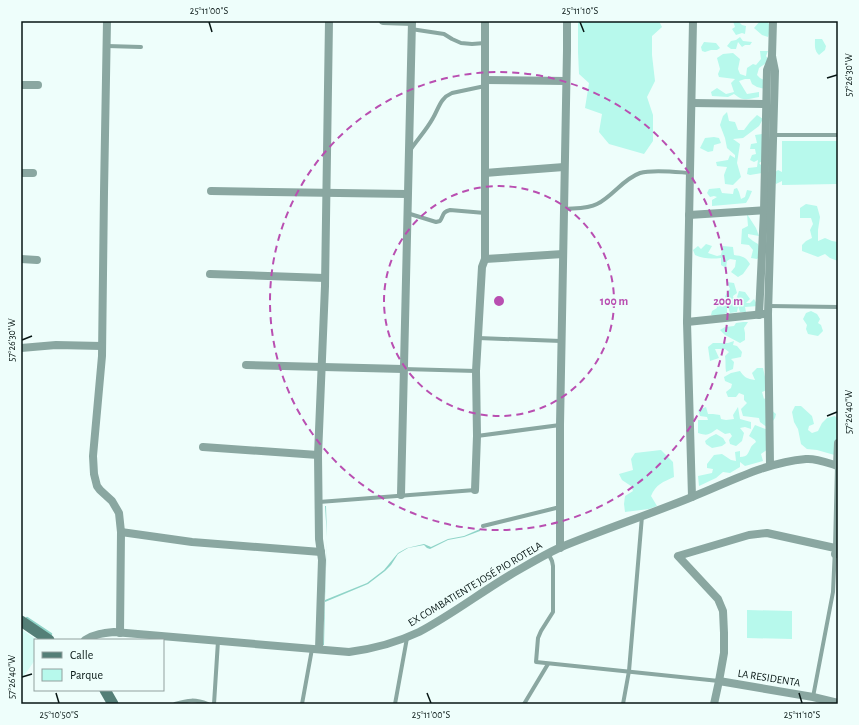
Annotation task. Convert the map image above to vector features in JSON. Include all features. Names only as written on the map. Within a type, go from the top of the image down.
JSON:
[{"type":"street","points":[[107,21],[103,199],[102,356],[93,456],[94,474],[97,486],[112,501],[119,513],[121,532],[120,633]]},
{"type":"street","points":[[316,649],[322,560],[318,539],[318,455],[325,278],[329,21]]},
{"type":"street","points":[[383,21],[411,24],[401,495]]},
{"type":"street","points":[[476,490],[476,370],[482,267],[485,259],[485,21]]},
{"type":"street","points":[[560,548],[561,341],[567,21]]},
{"type":"street","points":[[692,497],[687,322],[693,21]]},
{"type":"street","points":[[770,465],[768,210],[770,135],[775,70],[772,56],[773,21]]},
{"type":"street","points":[[770,135],[766,104],[767,70],[772,56]]},
{"type":"street","points":[[485,83],[566,81]]},
{"type":"street","points":[[21,85],[38,85]]},
{"type":"street","points":[[692,103],[766,104]]},
{"type":"street","points":[[485,173],[564,167]]},
{"type":"street","points":[[21,173],[33,173]]},
{"type":"street","points":[[211,191],[407,194]]},
{"type":"street","points":[[689,215],[768,210]]},
{"type":"street","points":[[759,315],[768,210]]},
{"type":"street","points":[[485,259],[563,254]]},
{"type":"street","points":[[21,259],[37,260]]},
{"type":"street","points":[[210,274],[325,278]]},
{"type":"street","points":[[687,322],[759,315],[769,310]]},
{"type":"street","points":[[21,348],[56,345],[102,346]]},
{"type":"street","points":[[246,365],[403,369]]},
{"type":"street","points":[[838,443],[838,466]]},
{"type":"street","points":[[203,447],[318,455]]},
{"type":"street","name":"EX COMBATIENTE JOSÉ PIO ROTELA","points":[[87,639],[98,634],[120,633],[350,652],[378,647],[419,632],[548,553],[692,497],[747,473],[770,465],[808,459],[838,466]]},
{"type":"street","points":[[121,532],[192,542],[321,552]]},
{"type":"street","points":[[714,704],[724,654],[723,611],[718,599],[678,556],[749,535],[767,533],[836,552]]},
{"type":"street","points":[[21,621],[48,639]]},
{"type":"street","name":"LA RESIDENTA","points":[[719,681],[813,697],[838,703]]},
{"type":"street","points":[[106,691],[113,704]]},
{"type":"lane","points":[[411,24],[444,34],[461,43],[485,43]]},
{"type":"lane","points":[[106,46],[141,47]]},
{"type":"lane","points":[[408,153],[433,118],[442,99],[452,93],[485,83]]},
{"type":"lane","points":[[770,135],[838,135]]},
{"type":"lane","points":[[564,209],[586,208],[597,204],[632,177],[642,173],[690,173]]},
{"type":"lane","points":[[407,212],[436,222],[440,221],[443,213],[450,210],[485,213]]},
{"type":"lane","points":[[769,310],[838,307]]},
{"type":"lane","points":[[478,338],[561,341]]},
{"type":"lane","points":[[403,369],[476,370]]},
{"type":"lane","points":[[477,436],[560,425]]},
{"type":"lane","points":[[813,697],[833,592],[836,552],[838,466]]},
{"type":"lane","points":[[318,502],[476,490]]},
{"type":"lane","points":[[483,526],[560,507]]},
{"type":"lane","points":[[623,704],[629,672],[642,516]]},
{"type":"lane","points":[[548,553],[553,566],[552,612],[538,638],[536,662],[719,681]]},
{"type":"lane","points":[[395,704],[408,637]]},
{"type":"lane","points":[[214,704],[218,641]]},
{"type":"lane","points":[[302,704],[316,649]]},
{"type":"lane","points":[[524,704],[548,664]]},
{"type":"lane","points":[[175,704],[188,700],[201,701],[208,704]]},
{"type":"shaded area","points":[[325,506],[326,506],[327,537]]},
{"type":"shaded area","points":[[480,529],[480,531],[464,537],[448,540],[430,549],[424,545],[408,548],[398,554],[385,571],[368,584],[325,602],[323,645],[327,537],[325,600],[367,583],[384,570],[398,553],[407,548],[424,544],[431,547],[448,539],[464,536]]},
{"type":"shaded area","points":[[21,629],[36,639],[34,639],[34,661],[21,680]]},
{"type":"green space","points":[[578,21],[659,21],[662,27],[652,36],[652,55],[655,81],[647,97],[653,115],[653,141],[644,154],[609,144],[599,132],[602,114],[585,108],[589,83],[579,74]]},
{"type":"green space","points":[[733,21],[740,21],[739,22],[742,25],[746,26],[745,34],[742,33],[736,35],[732,29],[735,27]]},
{"type":"green space","points":[[760,21],[767,21],[771,27],[768,37],[762,35],[754,28]]},
{"type":"green space","points":[[740,37],[743,41],[752,42],[750,45],[745,45],[742,47],[738,42],[736,49],[731,49],[727,46],[731,41]]},
{"type":"green space","points":[[815,39],[822,39],[826,46],[825,50],[819,55],[815,46]]},
{"type":"green space","points":[[704,42],[716,43],[720,48],[705,52],[702,51],[701,47]]},
{"type":"green space","points":[[760,51],[768,51],[766,56],[769,61],[759,68],[757,75],[766,81],[765,89],[752,84],[750,79],[739,81],[747,94],[759,92],[759,97],[746,99],[734,94],[728,97],[712,96],[711,92],[717,88],[726,94],[734,92],[731,83],[735,79],[719,77],[718,74],[720,69],[717,58],[723,54],[733,53],[740,59],[738,69],[740,74],[746,76],[747,68],[753,64],[756,65],[761,59]]},
{"type":"green space","points":[[727,112],[729,121],[735,122],[738,130],[744,130],[757,115],[763,119],[759,126],[743,138],[733,139],[740,144],[737,163],[741,177],[733,185],[725,184],[724,175],[727,167],[717,166],[716,162],[728,160],[730,155],[735,158],[735,155],[727,148],[720,125],[723,116]]},
{"type":"green space","points":[[762,134],[764,160],[759,163],[763,167],[762,173],[747,174],[748,168],[757,167],[758,160],[754,162],[750,160],[752,155],[756,154],[755,149],[750,149],[751,144],[757,143],[755,135]]},
{"type":"green space","points":[[705,138],[719,138],[721,143],[714,145],[713,151],[708,152],[700,148]]},
{"type":"green space","points":[[782,141],[837,141],[837,184],[782,185],[782,181],[776,184],[772,179],[773,174],[778,170],[782,172]]},
{"type":"green space","points":[[720,188],[722,193],[733,194],[734,189],[737,188],[741,199],[745,197],[747,190],[752,191],[746,203],[712,206],[712,200],[717,197],[710,197],[707,193],[709,189]]},
{"type":"green space","points":[[806,204],[817,206],[820,217],[818,241],[825,238],[838,242],[838,261],[825,254],[818,257],[802,251],[802,245],[812,238],[810,230],[813,224],[811,218],[800,218],[800,208]]},
{"type":"green space","points":[[747,214],[759,236],[748,234],[748,237],[758,244],[762,254],[757,259],[751,258],[753,250],[749,245],[741,244],[742,229],[748,226]]},
{"type":"green space","points":[[706,244],[712,246],[708,253],[717,256],[721,255],[723,246],[733,247],[734,255],[744,257],[750,264],[743,274],[738,277],[731,272],[735,267],[736,260],[730,259],[727,261],[726,268],[721,265],[721,258],[714,259],[695,255],[693,250],[698,246],[701,249]]},
{"type":"green space","points":[[727,282],[734,283],[737,293],[733,296],[735,304],[738,307],[737,312],[730,313],[727,303],[729,300],[725,297],[730,289]]},
{"type":"green space","points":[[739,291],[745,292],[750,299],[746,303],[750,303],[754,299],[758,306],[745,307],[746,312],[740,312],[736,300]]},
{"type":"green space","points":[[720,299],[725,302],[722,307],[727,305],[727,313],[717,317],[711,315],[712,311],[717,308],[715,301]]},
{"type":"green space","points":[[811,311],[817,314],[820,319],[818,323],[821,325],[823,331],[818,336],[808,334],[806,329],[807,325],[803,319],[806,313]]},
{"type":"green space","points":[[748,322],[744,328],[745,340],[740,343],[725,335],[720,330],[725,327],[734,326],[736,323]]},
{"type":"green space","points":[[734,341],[733,345],[737,346],[742,352],[741,357],[731,359],[734,362],[733,369],[726,372],[725,356],[729,352],[725,349],[715,349],[719,358],[710,361],[708,347],[713,343],[728,343]]},
{"type":"green space","points":[[757,368],[763,368],[765,377],[772,382],[765,385],[767,390],[762,392],[764,399],[769,395],[769,408],[776,414],[768,428],[760,422],[759,418],[743,416],[741,409],[747,403],[744,400],[744,395],[739,393],[736,397],[728,397],[726,392],[731,388],[732,384],[725,381],[724,377],[731,373],[740,371],[746,377],[755,380],[752,373]]},
{"type":"green space","points":[[795,406],[801,406],[812,416],[814,424],[809,426],[808,430],[812,433],[818,431],[822,423],[827,418],[835,416],[838,420],[838,456],[817,450],[807,449],[801,444],[792,412]]},
{"type":"green space","points":[[706,407],[708,414],[720,415],[721,419],[726,420],[734,419],[733,415],[738,407],[740,419],[751,422],[751,429],[745,427],[740,428],[744,433],[742,441],[736,446],[730,444],[729,440],[732,436],[730,433],[725,434],[717,429],[708,434],[698,433],[698,420],[708,420],[707,417],[700,416],[698,410]]},
{"type":"green space","points":[[755,425],[771,431],[768,449],[761,454],[763,461],[745,466],[740,462],[740,467],[730,473],[723,472],[716,478],[699,486],[698,476],[712,473],[713,469],[707,468],[707,464],[714,455],[722,454],[731,460],[736,461],[735,452],[740,451],[740,457],[747,454],[751,446],[756,442],[749,436]]},
{"type":"green space","points":[[716,434],[723,438],[726,443],[722,446],[712,448],[706,444],[705,441]]},
{"type":"green space","points":[[661,450],[673,462],[674,477],[660,484],[653,492],[651,496],[657,506],[649,509],[625,512],[625,496],[633,491],[631,486],[622,480],[619,474],[633,470],[631,459],[635,453]]},
{"type":"green space","points":[[747,610],[792,611],[792,639],[747,638]]},
{"type":"waterway","points":[[27,618],[51,634]]}]
